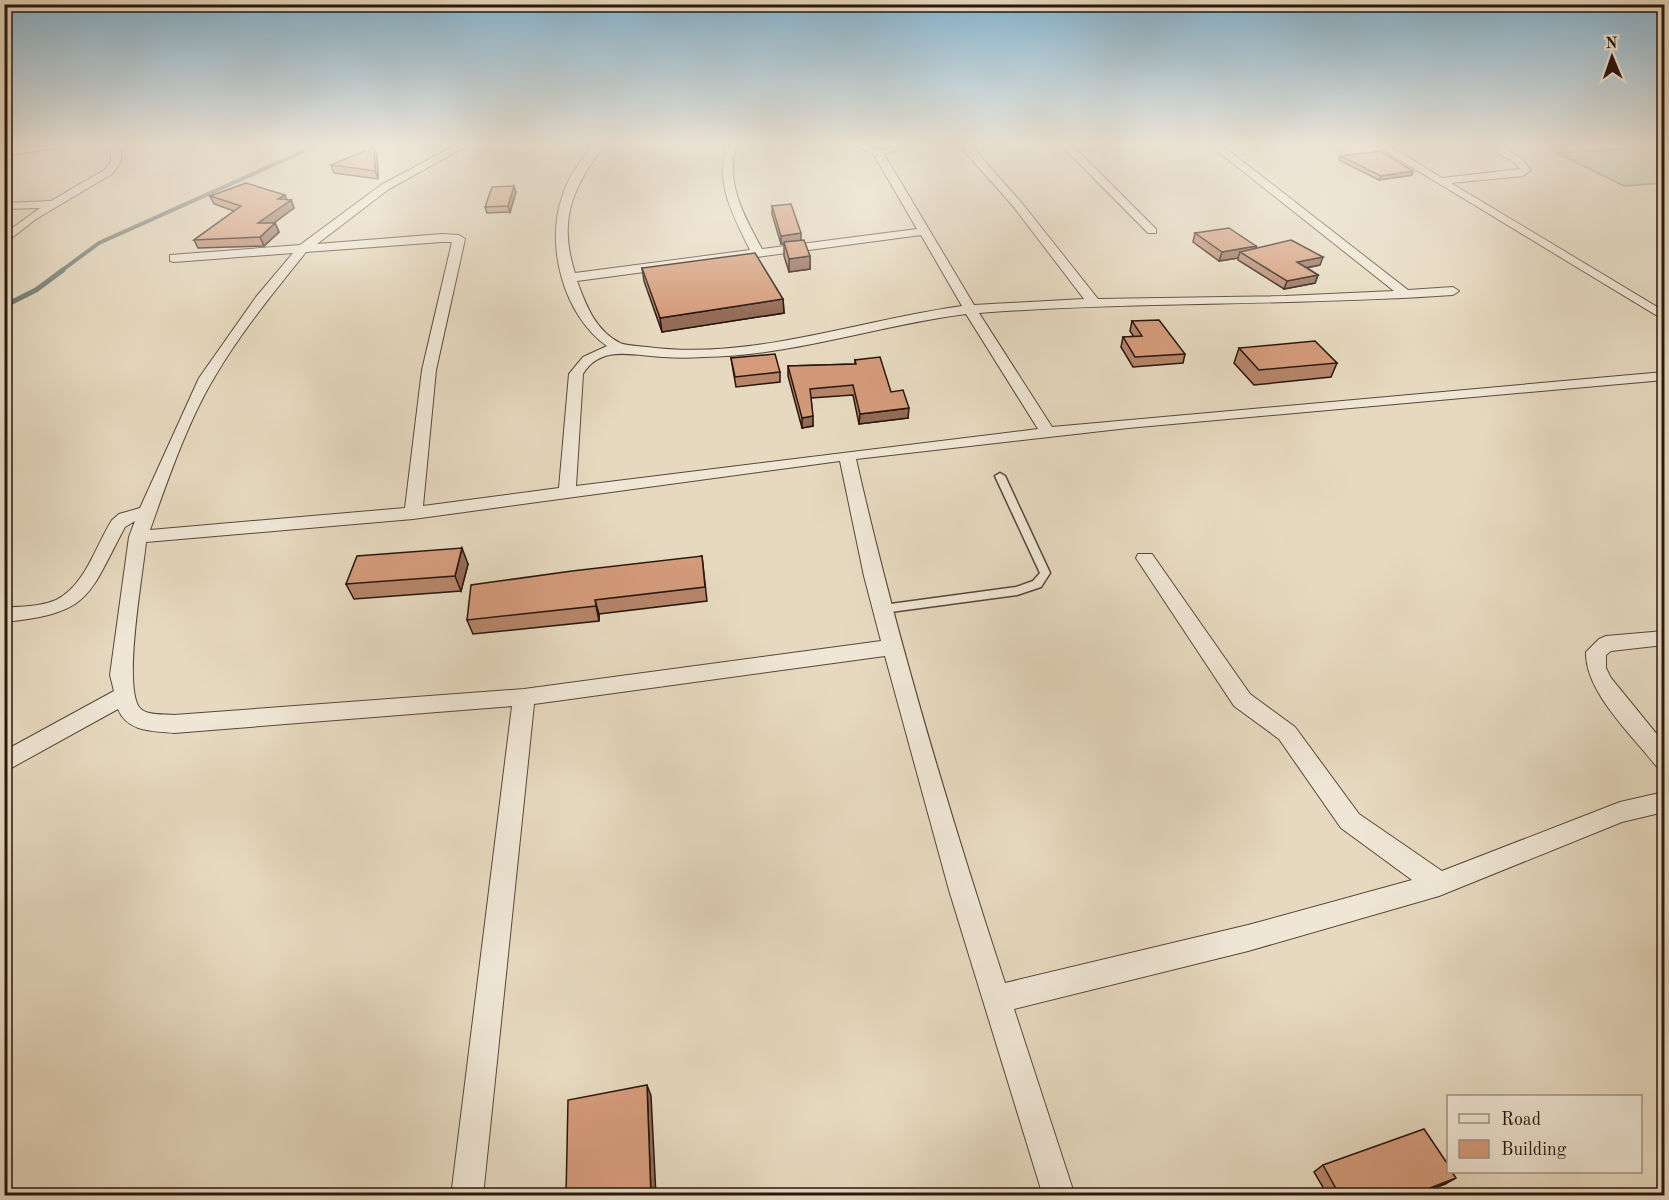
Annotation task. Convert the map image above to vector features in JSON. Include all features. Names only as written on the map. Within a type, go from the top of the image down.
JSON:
[{"type":"street","points":[[4,242],[22,224],[55,202]]},
{"type":"street","points":[[366,202],[302,249],[261,300],[206,378],[138,537],[122,675],[124,695],[129,711],[142,721],[174,724],[524,697],[895,647]]},
{"type":"street","points":[[565,202],[560,227],[561,248],[569,278],[586,318],[593,328],[617,347],[672,355],[725,353],[970,309],[1094,303],[1332,299],[1453,291]]},
{"type":"street","points":[[737,202],[757,252]]},
{"type":"street","points":[[908,202],[970,309],[1049,434]]},
{"type":"street","points":[[1015,202],[1094,303]]},
{"type":"street","points":[[1123,202],[1152,231]]},
{"type":"street","points":[[1288,202],[1405,294]]},
{"type":"street","points":[[1475,202],[1665,316]]},
{"type":"street","points":[[4,206],[52,204]]},
{"type":"street","points":[[569,278],[926,231]]},
{"type":"street","points":[[174,258],[442,238],[459,239],[429,370],[413,513]]},
{"type":"street","points":[[567,494],[576,374],[579,367],[588,359],[617,347]]},
{"type":"street","points":[[138,537],[413,513],[847,455],[1049,434],[1128,423],[1665,376]]},
{"type":"street","points":[[847,455],[853,494],[883,609],[962,890],[1059,1196]]},
{"type":"street","points":[[4,615],[56,608],[71,601],[81,590],[118,524],[125,518],[147,512]]},
{"type":"street","points":[[1145,558],[1242,700],[1287,733],[1350,821],[1439,884]]},
{"type":"street","points":[[1665,638],[1606,644],[1596,652],[1596,668],[1602,682],[1665,759]]},
{"type":"street","points":[[4,763],[124,695]]},
{"type":"street","points":[[468,1196],[524,697]]},
{"type":"street","points":[[996,999],[1248,938],[1439,884],[1620,812],[1665,802]]},
{"type":"lane","points":[[883,609],[1017,591],[1037,584],[1045,573],[1000,476]]},
{"type":"building","points":[[229,202],[288,202],[258,223],[275,223],[260,237],[194,240],[241,206]]},
{"type":"building","points":[[487,202],[509,202],[508,206],[485,207]]},
{"type":"building","points":[[791,204],[801,233],[781,236],[772,206]]},
{"type":"building","points":[[1229,228],[1256,246],[1222,252],[1195,233]]},
{"type":"building","points":[[804,240],[810,256],[789,259],[784,242]]},
{"type":"building","points":[[1291,240],[1323,257],[1297,262],[1318,275],[1287,281],[1240,252]]},
{"type":"building","points":[[755,253],[783,299],[660,318],[642,268]]},
{"type":"building","points":[[1159,320],[1185,354],[1135,357],[1123,337],[1142,336],[1132,321]]},
{"type":"building","points":[[1315,341],[1337,363],[1259,370],[1239,348]]},
{"type":"building","points":[[775,354],[780,372],[735,377],[731,358]]},
{"type":"building","points":[[880,357],[891,392],[903,390],[909,408],[860,414],[853,385],[810,389],[813,416],[802,418],[788,366],[856,364],[855,360]]},
{"type":"building","points":[[462,548],[455,576],[346,584],[357,556]]},
{"type":"building","points":[[702,556],[705,587],[595,600],[596,606],[467,620],[471,585]]},
{"type":"building","points":[[647,1085],[651,1196],[566,1196],[568,1100]]},
{"type":"building","points":[[1424,1129],[1447,1163],[1447,1173],[1453,1173],[1456,1178],[1409,1196],[1340,1196],[1323,1165]]},
{"type":"waterway","points":[[61,271],[99,243],[190,202]]},
{"type":"waterway","points":[[4,306],[36,290],[63,270]]}]
